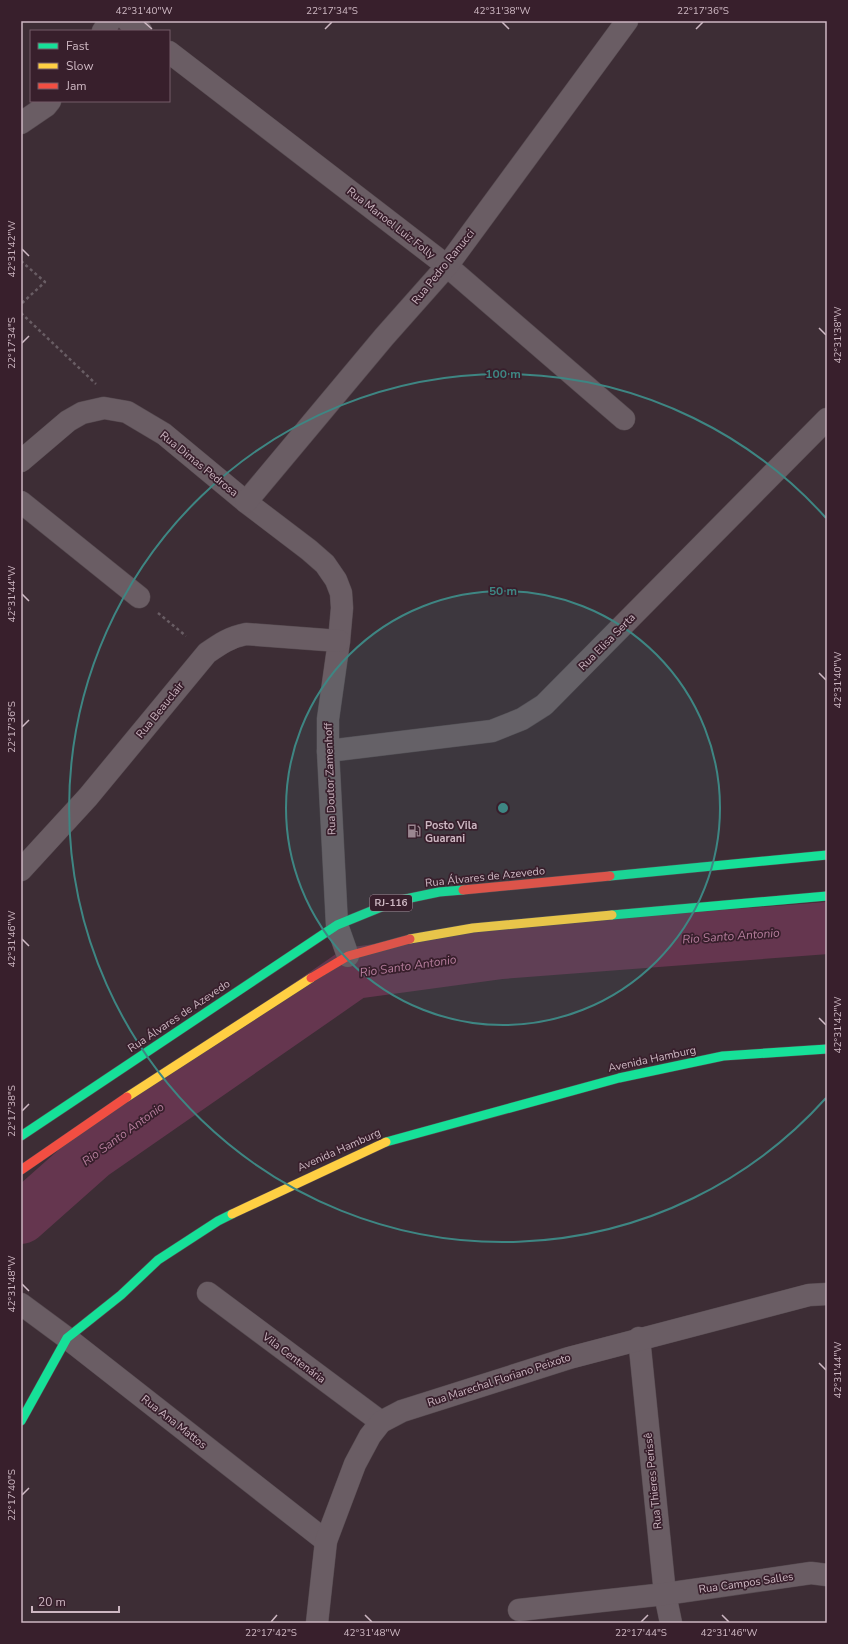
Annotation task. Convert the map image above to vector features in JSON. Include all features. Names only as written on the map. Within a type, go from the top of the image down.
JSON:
[{"type":"main road","name":"Rua Álvares de Azevedo","points":[[21,1136],[337,924],[396,901],[439,892],[827,855]]},
{"type":"main road","points":[[21,1170],[98,1116],[288,992],[348,956],[403,940],[474,928],[827,896]]},
{"type":"main road","name":"Avenida Hamburg","points":[[21,1421],[67,1338],[121,1295],[158,1260],[218,1221],[381,1143],[619,1078],[723,1056],[827,1049]]},
{"type":"street","points":[[104,30],[110,21]]},
{"type":"street","points":[[128,21],[140,30]]},
{"type":"street","name":"Rua Pedro Ranucci","points":[[246,502],[384,337],[447,266],[627,21]]},
{"type":"street","name":"Rua Manoel Luiz Folly","points":[[170,53],[447,266],[624,418]]},
{"type":"street","points":[[21,123],[46,106],[49,102]]},
{"type":"street","name":"Rua Dimas Pedrosa","points":[[21,462],[68,421],[82,413],[104,408],[127,412],[164,434],[246,502],[309,550]]},
{"type":"street","name":"Rua Elisa Serta","points":[[328,751],[492,731],[522,719],[544,705],[827,420]]},
{"type":"street","points":[[21,502],[139,597]]},
{"type":"street","name":"Rua Doutor Zamenhoff","points":[[309,550],[325,564],[336,580],[341,593],[342,608],[339,641],[328,719],[328,751],[337,924],[348,956]]},
{"type":"street","name":"Rua Beauclair","points":[[21,870],[88,797],[207,653],[224,641],[246,634],[339,641]]},
{"type":"street","name":"Vila Centenária","points":[[208,1294],[381,1422]]},
{"type":"street","name":"Rua Marechal Floriano Peixoto","points":[[317,1623],[326,1541],[355,1464],[370,1436],[381,1422],[402,1411],[569,1358],[638,1338],[810,1295],[827,1294]]},
{"type":"street","name":"Rua Ana Mattos","points":[[21,1304],[67,1338],[326,1541]]},
{"type":"street","name":"Rua Thieres Perissê","points":[[638,1338],[665,1594],[671,1623]]},
{"type":"street","name":"Rua Campos Salles","points":[[519,1610],[665,1594],[811,1573],[827,1575]]},
{"type":"path","points":[[21,261],[44,282],[21,304]]},
{"type":"path","points":[[21,313],[127,412]]},
{"type":"path","points":[[139,597],[207,653]]},
{"type":"waterway","name":"Rio Santo Antonio","points":[[21,1218],[92,1155],[354,973],[501,953],[827,928]]},
{"type":"traffic: fast","points":[[610,876],[827,855]]},
{"type":"traffic: fast","points":[[21,1136],[337,925],[396,901],[439,892],[463,890]]},
{"type":"traffic: fast","points":[[612,915],[827,896]]},
{"type":"traffic: fast","points":[[386,1142],[619,1078],[723,1056],[827,1049]]},
{"type":"traffic: fast","points":[[21,1421],[67,1338],[121,1295],[158,1260],[218,1221],[232,1214]]},
{"type":"traffic: slow","points":[[410,939],[473,928],[612,915]]},
{"type":"traffic: slow","points":[[127,1097],[311,978]]},
{"type":"traffic: slow","points":[[232,1214],[386,1142]]},
{"type":"traffic: jam","points":[[463,890],[610,876]]},
{"type":"traffic: jam","points":[[311,978],[348,956],[410,939]]},
{"type":"traffic: jam","points":[[21,1170],[127,1097]]},
{"type":"place","name":"Posto Vila Guarani","points":[[414,831]]}]
